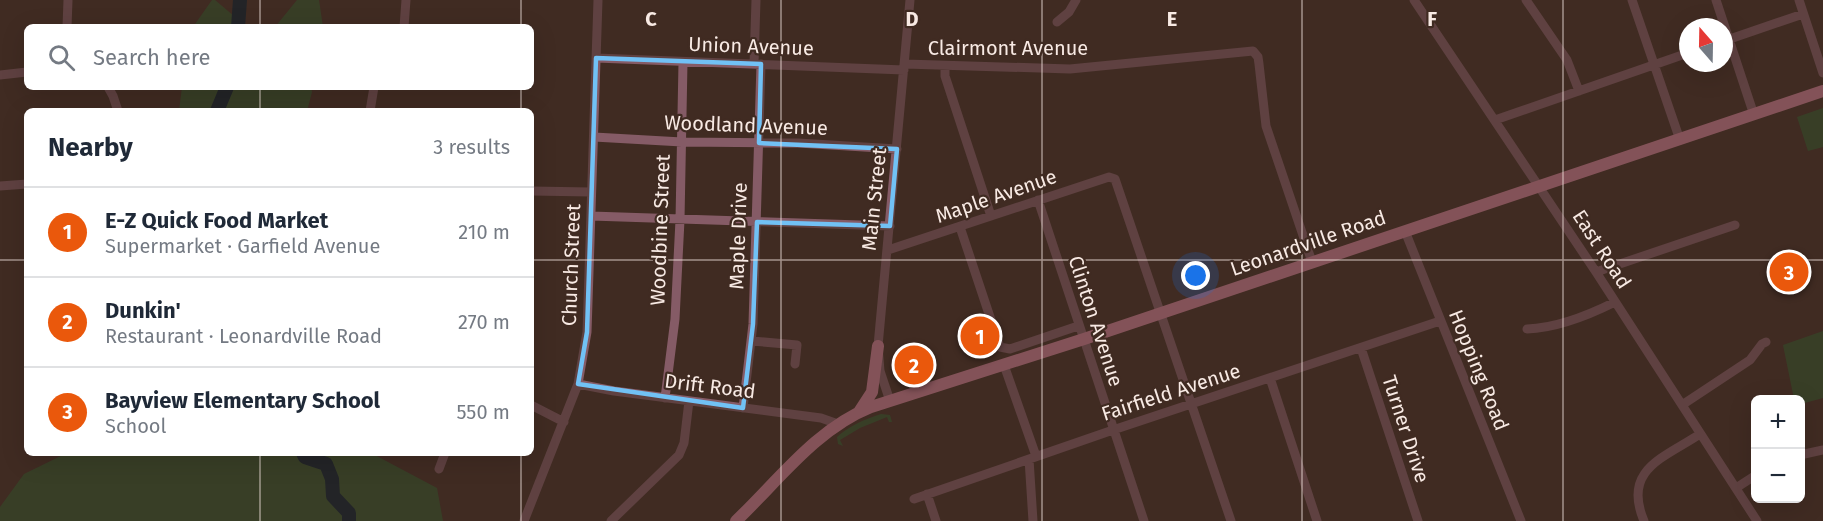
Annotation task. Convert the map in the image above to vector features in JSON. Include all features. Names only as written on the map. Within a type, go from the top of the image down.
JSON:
[{"type":"main road","name":"Leonardville Road","points":[[736,521],[820,438],[859,412],[1084,339],[1823,91]]},
{"type":"main road","points":[[859,412],[872,392],[878,346]]},
{"type":"street","points":[[67,24],[68,0]]},
{"type":"street","points":[[404,24],[406,0]]},
{"type":"street","name":"Church Street","points":[[528,520],[578,384],[587,332],[598,0]]},
{"type":"street","name":"Maple Drive","points":[[743,408],[752,341],[757,222],[759,143],[756,0]]},
{"type":"street","name":"Main Street","points":[[890,401],[880,371],[878,346],[910,0]]},
{"type":"street","points":[[1057,22],[1069,12],[1076,0]]},
{"type":"street","name":"East Road","points":[[1414,0],[1540,186],[1757,521]]},
{"type":"street","points":[[1526,0],[1567,60],[1579,91]]},
{"type":"street","points":[[1632,0],[1680,140]]},
{"type":"street","points":[[1716,0],[1720,18]]},
{"type":"street","points":[[1798,0],[1823,73]]},
{"type":"street","points":[[1733,38],[1803,14]]},
{"type":"street","name":"Clairmont Avenue","points":[[905,67],[1070,69],[1253,51],[1258,57],[1266,126],[1312,262]]},
{"type":"street","points":[[1495,120],[1679,56]]},
{"type":"street","name":"Union Avenue","points":[[596,58],[905,67]]},
{"type":"street","points":[[1733,59],[1754,115]]},
{"type":"street","name":"Woodbine Street","points":[[665,398],[675,319],[680,220],[683,62]]},
{"type":"street","points":[[945,66],[945,76],[991,216]]},
{"type":"street","points":[[0,75],[24,72]]},
{"type":"street","points":[[110,90],[117,108]]},
{"type":"street","points":[[370,108],[374,90]]},
{"type":"street","name":"Woodland Avenue","points":[[594,137],[897,149]]},
{"type":"street","name":"Maple Avenue","points":[[888,250],[1109,177],[1115,179],[1160,313]]},
{"type":"street","points":[[0,186],[24,184]]},
{"type":"street","points":[[534,191],[591,192]]},
{"type":"street","name":"Clinton Avenue","points":[[1038,200],[1144,521]]},
{"type":"street","points":[[591,216],[890,226]]},
{"type":"street","points":[[1596,272],[1735,225]]},
{"type":"street","points":[[960,227],[1000,347],[1010,348],[1078,326]]},
{"type":"street","name":"Hopping Road","points":[[1406,231],[1521,521]]},
{"type":"street","points":[[1527,328],[1543,327],[1565,321],[1615,302]]},
{"type":"street","points":[[1160,313],[1231,521]]},
{"type":"street","name":"Fairfield Avenue","points":[[914,499],[1440,321]]},
{"type":"street","points":[[752,341],[797,345],[795,364]]},
{"type":"street","points":[[1682,405],[1750,360],[1766,342]]},
{"type":"street","name":"Turner Drive","points":[[1361,348],[1418,521]]},
{"type":"street","points":[[1004,365],[1032,458],[1033,521]]},
{"type":"street","points":[[1270,378],[1317,521]]},
{"type":"street","name":"Drift Road","points":[[578,384],[665,398],[821,418],[838,424]]},
{"type":"street","points":[[611,521],[679,455],[684,443],[689,401]]},
{"type":"street","points":[[534,407],[564,422]]},
{"type":"street","points":[[1644,521],[1638,508],[1636,495],[1644,474],[1650,466],[1700,434]]},
{"type":"street","points":[[1805,454],[1823,450]]},
{"type":"street","points":[[439,470],[444,456]]},
{"type":"street","points":[[1736,488],[1751,478]]},
{"type":"street","points":[[927,494],[936,521]]},
{"type":"highlighted area","points":[[596,58],[761,64],[759,143],[897,149],[890,226],[757,222],[753,324],[743,408],[578,384],[587,332]]},
{"type":"green space","points":[[212,0],[215,0],[243,24],[195,24]]},
{"type":"green space","points":[[297,0],[319,0],[323,24],[277,24]]},
{"type":"green space","points":[[182,90],[312,90],[312,92],[308,108],[179,108]]},
{"type":"green space","points":[[1823,108],[1823,147],[1808,151],[1797,117]]},
{"type":"green space","points":[[1823,331],[1823,398],[1805,403],[1805,395],[1793,395],[1783,345]]},
{"type":"green space","points":[[881,414],[890,415],[892,422],[889,422],[887,417],[860,428],[840,440],[843,446],[838,444],[837,437],[847,429]]},
{"type":"green space","points":[[61,456],[377,456],[437,488],[443,521],[0,521],[0,507],[24,474]]},
{"type":"waterway","points":[[238,24],[240,0]]},
{"type":"waterway","points":[[218,108],[226,90]]},
{"type":"waterway","points":[[304,456],[326,464],[332,479],[333,496],[349,513],[349,521]]},
{"type":"place","name":"Bayview Elementary School","points":[[1789,272]]},
{"type":"place","name":"E-Z Quick Food Market","points":[[980,336]]},
{"type":"place","name":"Dunkin'","points":[[914,365]]}]
